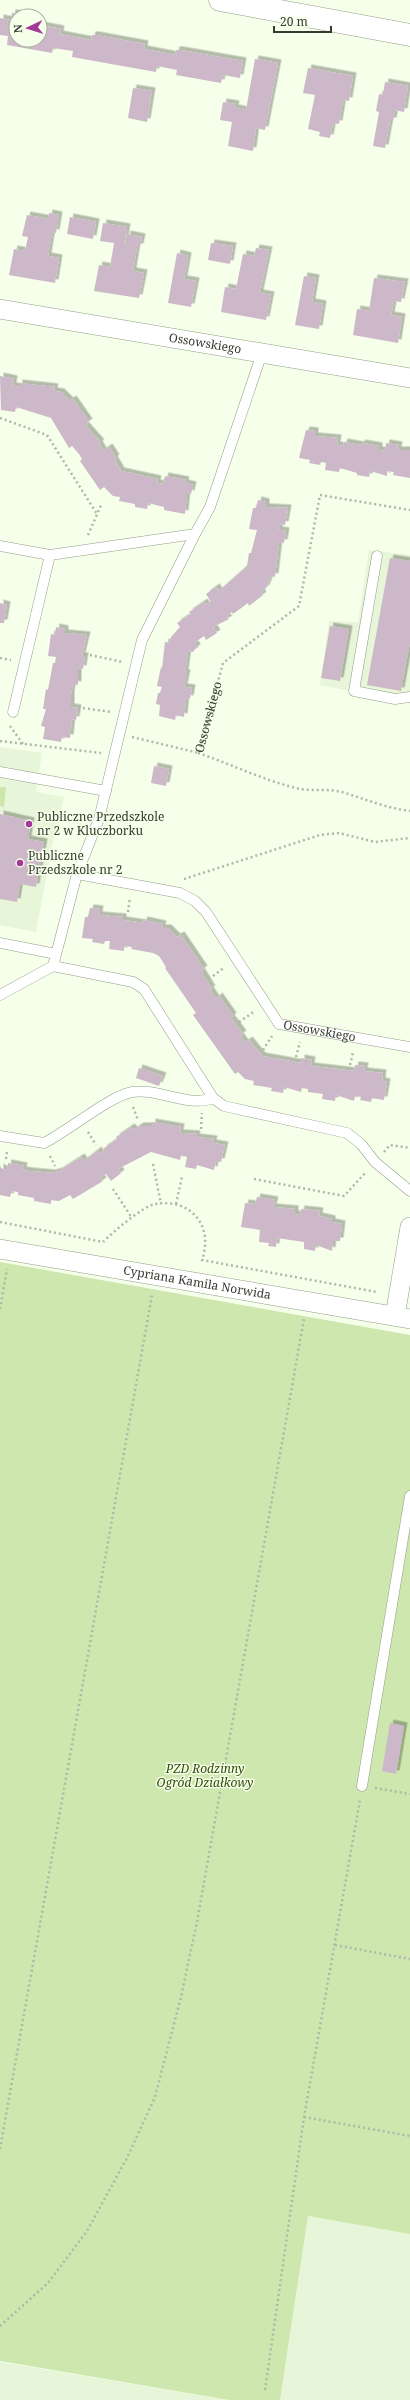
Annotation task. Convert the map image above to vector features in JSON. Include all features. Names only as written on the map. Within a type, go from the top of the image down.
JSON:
[{"type":"street","points":[[220,0],[410,35]]},
{"type":"street","name":"Ossowskiego","points":[[0,309],[410,378]]},
{"type":"street","name":"Cypriana Kamila Norwida","points":[[5,1250],[403,1318],[399,1296],[410,1228]]},
{"type":"lane","points":[[53,966],[77,874],[99,819],[120,734],[135,664],[142,640],[210,507],[262,353]]},
{"type":"lane","points":[[0,546],[50,555],[196,534]]},
{"type":"lane","points":[[13,712],[50,555]]},
{"type":"lane","points":[[377,556],[354,691],[395,699],[410,697]]},
{"type":"lane","points":[[0,772],[106,791]]},
{"type":"lane","name":"Ossowskiego","points":[[77,874],[158,889],[185,896],[195,901],[206,912],[279,1024],[410,1047]]},
{"type":"lane","points":[[0,943],[56,954]]},
{"type":"lane","points":[[0,995],[53,966],[133,982],[144,990],[213,1098],[224,1106],[347,1133],[361,1144],[375,1162],[410,1192]]},
{"type":"lane","points":[[0,1136],[44,1143],[108,1104],[131,1092],[149,1092],[203,1102],[213,1098]]},
{"type":"lane","points":[[362,1786],[410,1496]]},
{"type":"path","points":[[0,418],[47,435],[97,514]]},
{"type":"path","name":"Ossowskiego","points":[[120,734],[197,753],[223,663],[299,606],[320,495],[410,510]]},
{"type":"path","points":[[82,550],[102,503]]},
{"type":"path","points":[[85,654],[135,664]]},
{"type":"path","points":[[13,712],[10,725],[23,744]]},
{"type":"path","points":[[0,741],[110,754]]},
{"type":"path","points":[[197,753],[229,763],[277,783],[299,789],[327,789],[394,809],[410,811]]},
{"type":"path","points":[[158,889],[168,883],[320,835],[339,833],[375,842],[410,838]]},
{"type":"path","points":[[254,1179],[344,1196],[390,1145],[410,1148]]},
{"type":"path","points":[[153,1164],[161,1204]]},
{"type":"path","points":[[176,1204],[182,1177]]},
{"type":"path","points":[[113,1190],[132,1218]]},
{"type":"path","points":[[0,1222],[103,1242],[117,1228],[154,1204],[176,1204],[199,1218],[206,1233],[206,1250],[202,1260],[399,1296]]},
{"type":"path","points":[[0,1310],[5,1250]]},
{"type":"path","points":[[0,2149],[156,1275]]},
{"type":"path","points":[[0,2326],[48,2283],[87,2232],[127,2158],[155,2097],[182,1997],[197,1922],[307,1301]]},
{"type":"path","points":[[265,2390],[304,2118],[362,1786],[410,1794]]},
{"type":"path","points":[[335,1945],[410,1959]]},
{"type":"path","points":[[304,2118],[410,2136]]},
{"type":"shaded area","points":[[369,550],[410,555],[410,703],[320,685],[329,621],[358,622]]},
{"type":"shaded area","name":"Publiczne Przedszkole nr 2 w Kluczborku","points":[[0,747],[42,753],[36,792],[64,797],[51,851],[36,932],[0,925]]},
{"type":"shaded area","points":[[308,2216],[410,2234],[410,2400],[280,2400]]},
{"type":"shaded area","points":[[0,2362],[228,2400],[0,2400]]},
{"type":"green space","points":[[0,787],[6,787],[4,807],[0,806]]},
{"type":"green space","name":"PZD Rodzinny Ogród Działkowy","points":[[0,1262],[410,1335],[410,2234],[308,2216],[280,2400],[229,2400],[0,2361]]},
{"type":"building","points":[[0,18],[8,19],[8,36],[0,35]]},
{"type":"building","points":[[48,27],[61,29],[60,34],[91,40],[92,35],[96,35],[145,44],[144,49],[175,55],[176,50],[180,50],[243,61],[240,78],[223,75],[221,83],[176,75],[177,70],[157,66],[156,72],[72,57],[73,51],[53,48],[52,53],[24,48],[48,48]]},
{"type":"building","points":[[255,59],[278,63],[265,130],[256,128],[253,151],[228,146],[232,122],[220,120],[223,102],[236,104],[235,108],[246,110]]},
{"type":"building","points":[[308,68],[353,76],[349,101],[343,100],[339,124],[333,123],[330,138],[319,136],[320,132],[308,129],[315,95],[303,93]]},
{"type":"building","points":[[385,82],[408,86],[404,112],[395,110],[393,121],[390,121],[385,148],[373,146],[379,112],[376,111],[379,94],[383,95]]},
{"type":"building","points":[[133,88],[152,91],[147,122],[128,118]]},
{"type":"building","points":[[49,213],[59,215],[56,233],[52,232],[48,256],[59,258],[55,283],[9,275],[14,249],[25,251],[28,237],[22,236],[27,215],[48,219]]},
{"type":"building","points":[[70,217],[96,222],[93,239],[67,234]]},
{"type":"building","points":[[103,223],[127,227],[124,245],[127,234],[142,237],[140,247],[137,247],[133,271],[144,273],[139,298],[94,291],[99,265],[110,267],[114,243],[100,241]]},
{"type":"building","points":[[211,243],[233,246],[230,264],[208,260]]},
{"type":"building","points":[[256,248],[269,250],[260,293],[271,295],[266,320],[221,312],[225,287],[236,289],[243,254],[254,256]]},
{"type":"building","points":[[177,253],[188,256],[184,279],[196,281],[191,307],[168,303]]},
{"type":"building","points":[[304,276],[316,278],[312,302],[323,304],[319,329],[295,325]]},
{"type":"building","points":[[374,278],[405,282],[401,302],[394,301],[391,315],[402,317],[398,343],[353,335],[357,309],[369,311]]},
{"type":"building","points":[[0,376],[14,379],[13,386],[19,387],[19,383],[55,387],[54,391],[61,392],[70,401],[73,399],[89,422],[85,425],[101,443],[99,444],[103,451],[109,447],[116,458],[114,459],[121,471],[158,479],[157,483],[163,484],[165,476],[186,480],[185,483],[193,485],[191,494],[187,493],[185,514],[164,510],[164,507],[148,503],[147,509],[135,507],[135,504],[119,501],[120,497],[113,496],[104,487],[100,490],[80,461],[82,459],[79,454],[72,446],[69,448],[51,418],[16,407],[15,412],[1,410]]},
{"type":"building","points":[[306,430],[315,431],[315,436],[338,438],[337,445],[343,446],[344,442],[361,445],[362,443],[379,446],[379,450],[385,451],[386,443],[399,445],[398,450],[410,450],[410,478],[393,475],[394,472],[387,471],[387,476],[370,471],[369,477],[357,475],[357,473],[340,468],[339,472],[325,470],[326,463],[321,462],[320,465],[309,463],[310,460],[299,458]]},
{"type":"building","points":[[258,500],[266,502],[266,507],[288,508],[285,525],[280,524],[279,530],[286,531],[284,543],[279,542],[275,577],[271,576],[266,588],[261,592],[263,595],[249,606],[248,603],[233,614],[232,612],[226,616],[229,619],[213,627],[217,633],[206,640],[204,636],[194,643],[197,647],[193,652],[188,651],[185,673],[187,673],[184,687],[192,688],[190,699],[186,698],[184,717],[176,715],[175,720],[159,716],[160,705],[156,704],[158,693],[160,693],[162,687],[157,686],[161,667],[162,668],[165,642],[170,643],[171,637],[180,627],[177,623],[191,614],[189,612],[204,602],[206,605],[211,602],[206,594],[216,587],[219,591],[247,566],[249,553],[251,553],[257,530],[249,529],[253,508],[256,508]]},
{"type":"building","points":[[390,558],[410,561],[410,642],[401,691],[367,685]]},
{"type":"building","points":[[0,603],[7,605],[4,623],[0,623]]},
{"type":"building","points":[[330,626],[349,629],[340,681],[321,678]]},
{"type":"building","points":[[56,627],[65,629],[65,633],[87,635],[82,656],[85,656],[83,669],[78,668],[78,685],[73,684],[71,694],[71,707],[78,708],[76,720],[72,719],[70,738],[62,737],[61,742],[43,739],[45,727],[41,726],[46,709],[43,709],[46,689],[48,690],[53,663],[55,663],[56,657],[48,656],[51,634],[55,635]]},
{"type":"building","points":[[154,766],[169,769],[166,786],[151,783]]},
{"type":"building","name":"Publiczne Przedszkole nr 2","points":[[0,814],[31,821],[28,839],[44,842],[36,887],[20,884],[17,902],[0,899]]},
{"type":"building","points":[[90,908],[100,909],[99,915],[123,917],[123,920],[143,923],[144,920],[163,924],[162,928],[168,928],[177,937],[181,935],[204,969],[201,971],[212,989],[210,990],[216,999],[219,996],[233,1016],[231,1018],[243,1034],[240,1036],[245,1043],[249,1040],[262,1056],[301,1063],[301,1058],[312,1060],[311,1066],[354,1071],[355,1065],[365,1066],[364,1071],[383,1073],[382,1081],[387,1082],[384,1100],[372,1098],[371,1102],[360,1100],[361,1097],[355,1096],[354,1101],[336,1095],[335,1101],[322,1099],[323,1094],[308,1092],[308,1089],[302,1088],[301,1092],[284,1087],[283,1093],[271,1091],[272,1088],[253,1085],[254,1081],[245,1079],[238,1072],[235,1074],[193,1015],[196,1013],[165,968],[166,967],[159,956],[153,953],[131,949],[132,947],[124,946],[124,951],[109,949],[110,941],[105,941],[104,944],[92,942],[93,939],[82,938],[85,917],[88,917]]},
{"type":"building","points":[[139,1068],[163,1076],[159,1086],[136,1078]]},
{"type":"building","points":[[152,1122],[181,1127],[180,1133],[197,1134],[196,1137],[214,1139],[213,1143],[225,1145],[221,1162],[216,1161],[214,1170],[197,1165],[196,1169],[185,1167],[187,1157],[181,1155],[180,1160],[151,1152],[118,1169],[121,1173],[111,1181],[106,1174],[101,1177],[103,1181],[73,1199],[70,1195],[59,1201],[51,1200],[51,1204],[34,1201],[34,1198],[18,1195],[18,1192],[12,1191],[10,1197],[0,1195],[0,1165],[1,1168],[7,1170],[8,1163],[24,1166],[23,1170],[52,1173],[59,1171],[81,1157],[84,1161],[98,1150],[100,1154],[104,1151],[103,1149],[117,1139],[116,1137],[131,1127],[134,1130],[140,1126],[152,1126]]},
{"type":"building","points":[[257,1197],[275,1200],[273,1207],[295,1209],[295,1214],[300,1215],[301,1209],[320,1211],[319,1216],[332,1219],[332,1222],[342,1224],[340,1241],[333,1241],[332,1251],[316,1245],[315,1251],[304,1249],[304,1242],[277,1238],[276,1247],[268,1246],[269,1243],[259,1242],[260,1230],[241,1227],[245,1203],[255,1204]]},
{"type":"building","points":[[390,1723],[404,1726],[396,1774],[382,1771]]},
{"type":"place","name":"Publiczne Przedszkole nr 2 w Kluczborku","points":[[29,824]]},
{"type":"place","name":"Publiczne Przedszkole nr 2","points":[[20,863]]}]
